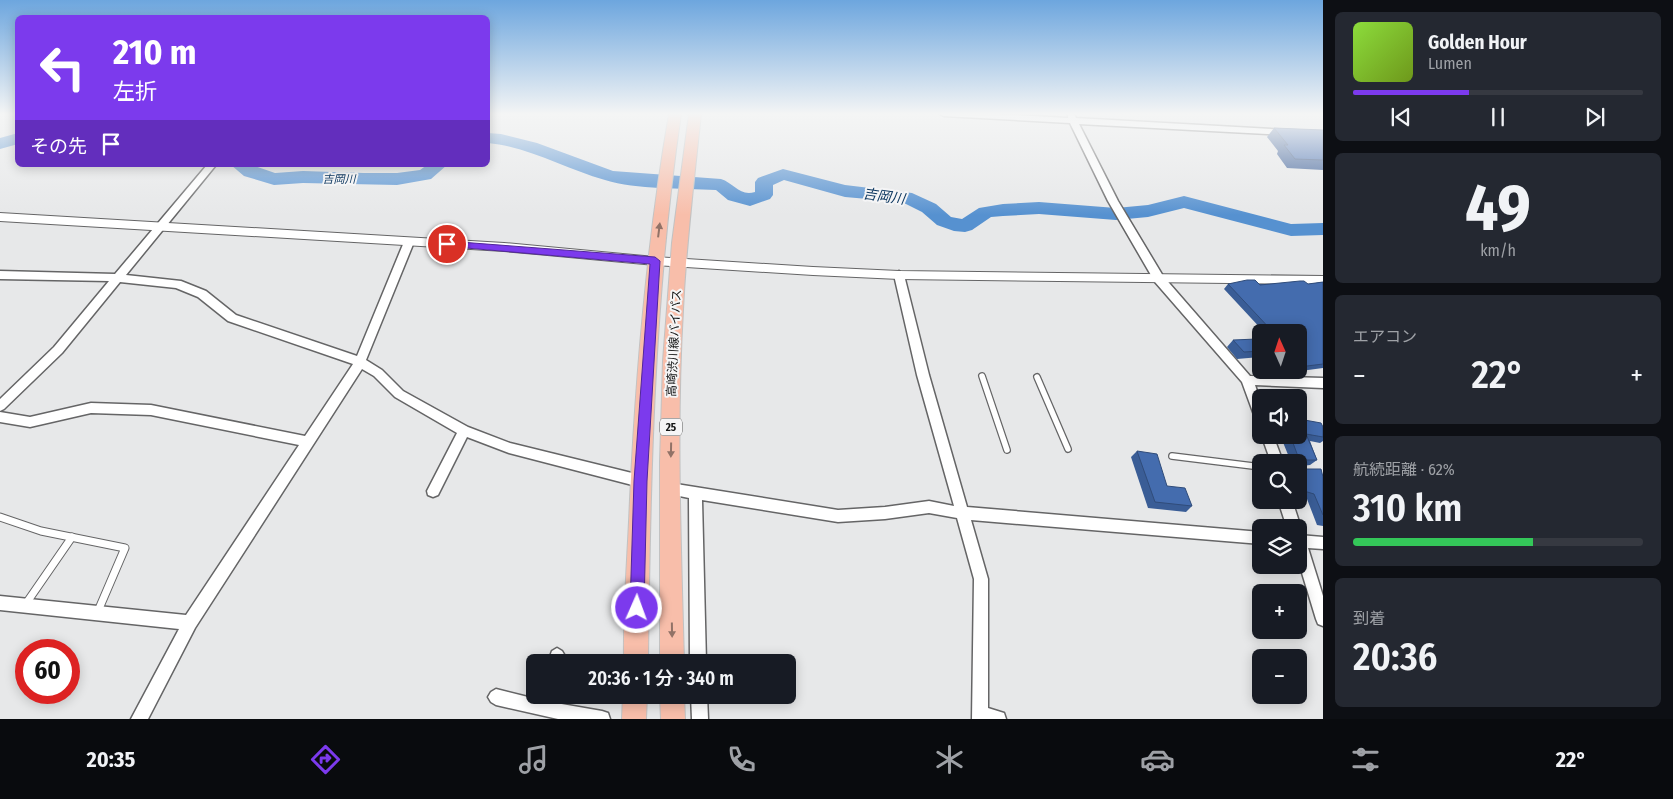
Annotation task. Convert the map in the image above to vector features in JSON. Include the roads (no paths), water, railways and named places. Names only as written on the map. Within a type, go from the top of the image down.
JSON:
[{"type":"main road","name":"高崎渋川線バイパス","points":[[636,654],[640,481],[655,261],[670,148]]},
{"type":"main road","name":"高崎渋川線バイパス","points":[[672,654],[670,489],[672,366],[678,262],[691,148]]},
{"type":"main road","points":[[634,719],[635,704]]},
{"type":"main road","points":[[672,704],[673,719]]},
{"type":"street","points":[[1086,148],[1113,201],[1159,279],[1247,380],[1252,394]]},
{"type":"street","points":[[0,406],[58,350],[210,167]]},
{"type":"street","points":[[0,217],[504,248],[655,261],[899,275],[1323,280]]},
{"type":"street","points":[[139,719],[190,623],[360,362],[409,242]]},
{"type":"street","points":[[0,275],[118,278],[177,284],[202,294],[232,318],[360,362],[378,373],[399,394],[464,431],[518,450],[640,481]]},
{"type":"street","points":[[899,275],[923,375],[981,579],[980,716],[998,719]]},
{"type":"street","points":[[1247,380],[1323,382]]},
{"type":"street","points":[[0,417],[30,422],[91,408],[151,410],[308,442]]},
{"type":"street","points":[[433,491],[464,431]]},
{"type":"street","points":[[670,489],[838,516],[885,513],[929,507],[961,513],[1252,537]]},
{"type":"street","points":[[695,493],[698,654]]},
{"type":"street","points":[[1307,542],[1323,543]]},
{"type":"street","points":[[1307,567],[1323,619]]},
{"type":"street","points":[[0,603],[190,623]]},
{"type":"street","points":[[496,697],[526,700]]},
{"type":"street","points":[[549,704],[602,719]]},
{"type":"street","points":[[699,704],[700,719]]},
{"type":"lane","points":[[982,376],[1007,450]]},
{"type":"lane","points":[[1037,377],[1068,448]]},
{"type":"lane","points":[[1172,456],[1252,466]]},
{"type":"lane","points":[[0,517],[41,531],[125,548],[97,613]]},
{"type":"lane","points":[[25,606],[72,537]]},
{"type":"waterway","name":"吉岡川","points":[[533,148],[610,176],[721,185],[734,196],[750,200],[764,195],[764,182],[783,174],[845,191],[906,197],[929,208],[944,221],[954,225],[965,226],[986,212],[1003,210],[1039,208],[1116,214],[1148,211],[1184,202],[1291,230],[1323,229]]},
{"type":"waterway","name":"吉岡川","points":[[243,167],[250,172],[274,179],[303,177],[397,179],[425,175],[435,167]]}]
